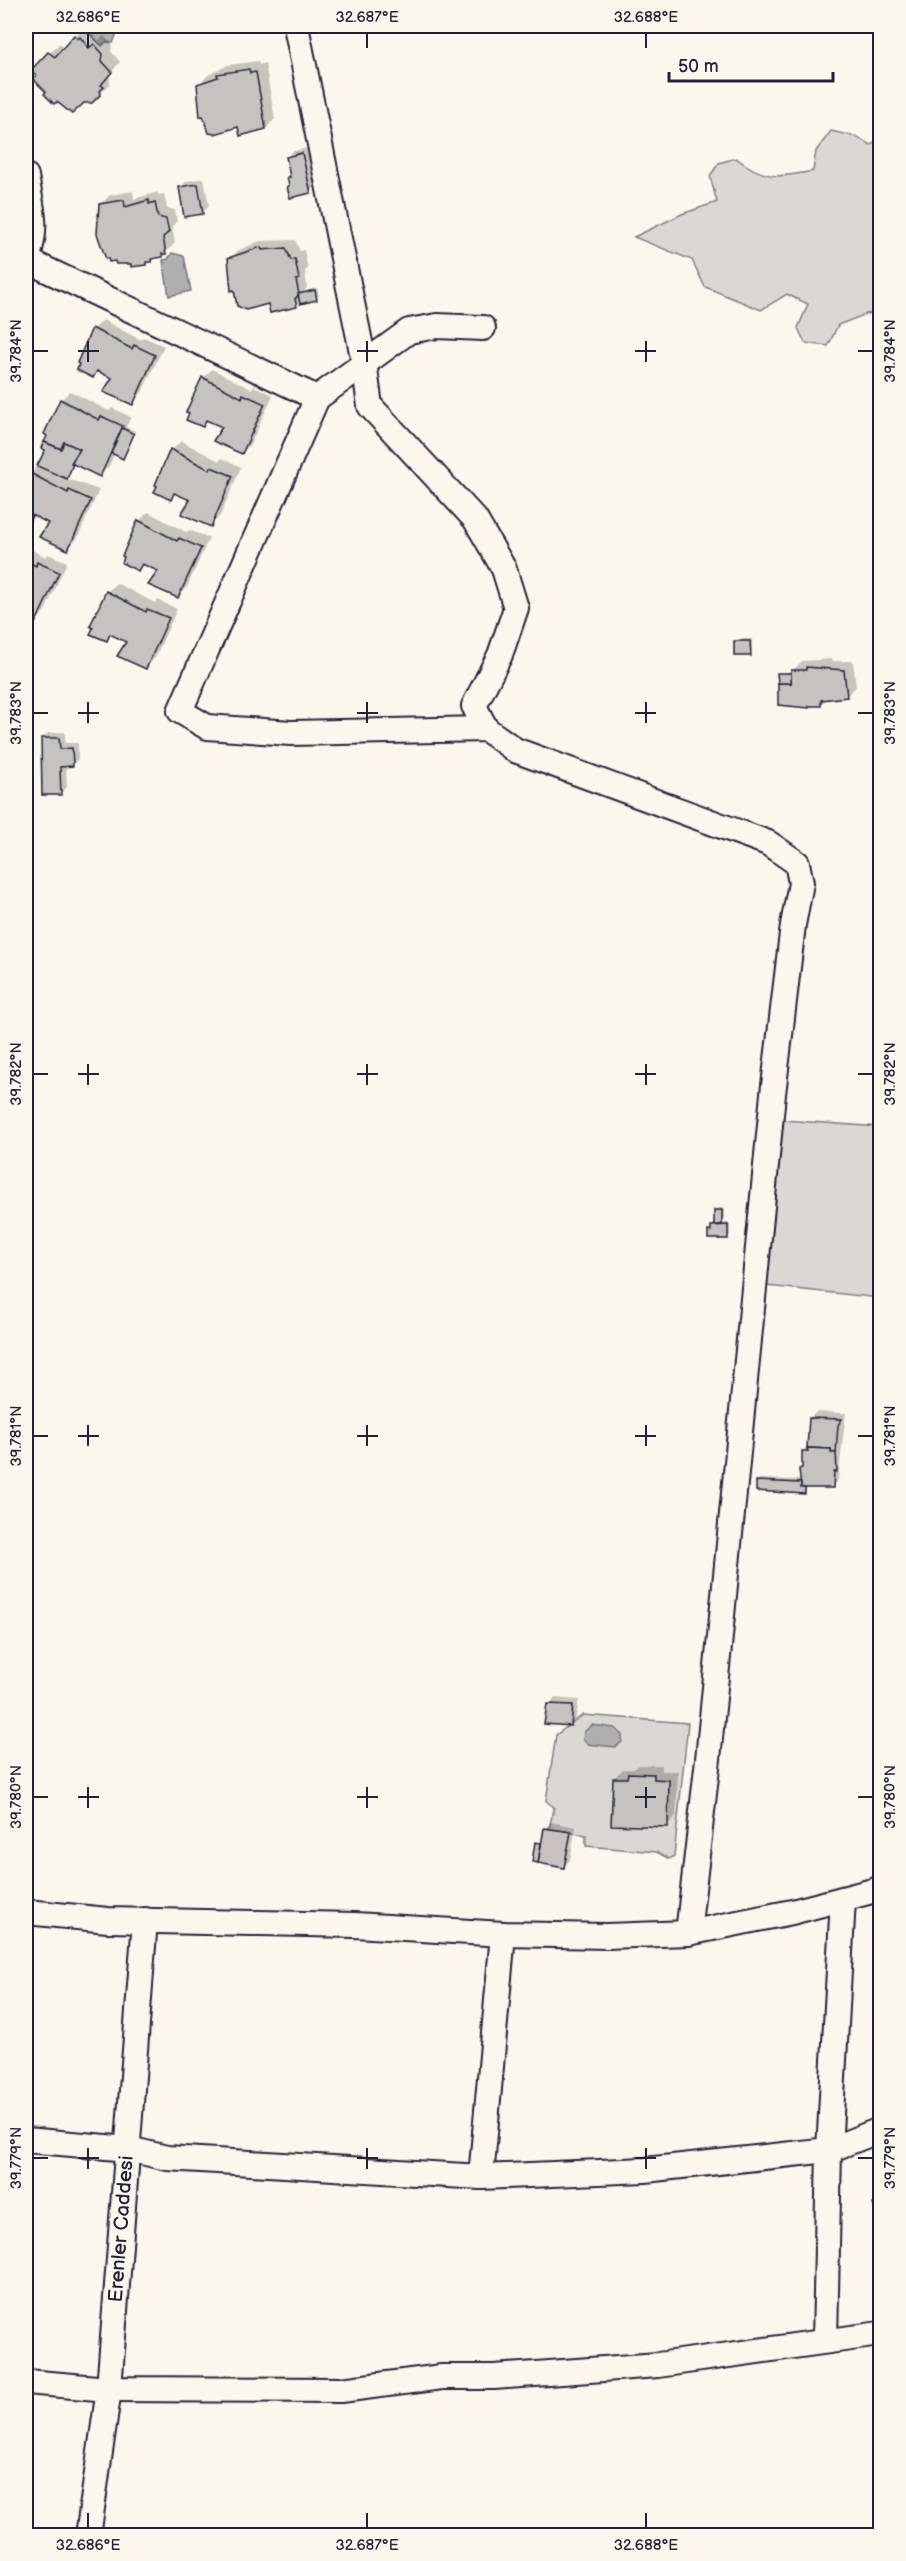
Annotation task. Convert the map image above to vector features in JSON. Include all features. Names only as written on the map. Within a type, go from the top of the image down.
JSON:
[{"type":"street","points":[[296,26],[364,362],[370,406],[475,519],[504,569],[516,608],[500,655],[474,706],[486,729],[515,750],[768,843],[797,864],[801,883],[793,925],[773,1094],[708,1760],[688,1933]]},
{"type":"street","points":[[26,176],[35,236],[26,261],[317,398]]},
{"type":"street","points":[[483,328],[437,326],[410,331],[317,398],[180,711],[207,727],[291,733],[486,729]]},
{"type":"street","points":[[26,1912],[108,1920],[355,1925],[503,1934],[607,1936],[688,1933],[792,1912],[880,1889]]},
{"type":"street","points":[[825,2341],[830,2150],[843,1899]]},
{"type":"street","name":"Erenler Caddesi","points":[[88,2535],[109,2389],[145,1920]]},
{"type":"street","points":[[481,2176],[503,1934]]},
{"type":"street","points":[[26,2140],[129,2150],[167,2158],[481,2176],[645,2170],[830,2150],[880,2130]]},
{"type":"street","points":[[26,2382],[109,2389],[341,2390],[442,2377],[494,2377],[658,2364],[880,2334]]},
{"type":"shaded area","points":[[81,26],[113,26],[118,31],[113,43],[106,42],[102,46]]},
{"type":"shaded area","points":[[831,131],[856,137],[871,145],[880,139],[880,312],[866,314],[838,325],[828,346],[805,343],[798,328],[808,304],[787,294],[761,310],[705,287],[692,260],[634,237],[682,214],[717,202],[710,176],[719,163],[736,158],[764,174],[781,176],[813,171],[816,151]]},
{"type":"shaded area","points":[[172,253],[184,256],[191,291],[169,296],[163,260],[168,259]]},
{"type":"shaded area","points":[[783,1120],[880,1127],[880,1298],[767,1286]]},
{"type":"shaded area","points":[[583,1715],[688,1723],[674,1856],[669,1859],[657,1852],[586,1846],[586,1835],[549,1829],[554,1807],[546,1801],[556,1735]]},
{"type":"shaded area","points":[[592,1725],[615,1728],[622,1735],[622,1742],[615,1747],[587,1744],[583,1739],[584,1732]]},
{"type":"building","points":[[74,35],[78,39],[80,37],[89,48],[94,44],[103,54],[102,61],[112,72],[101,85],[104,87],[100,91],[101,94],[92,103],[84,103],[72,114],[57,102],[54,104],[44,94],[46,92],[36,82],[34,78],[36,76],[31,70],[48,52],[55,57]]},
{"type":"building","points":[[249,69],[250,73],[256,72],[266,129],[240,136],[238,127],[215,134],[209,133],[203,116],[200,117],[197,84],[218,77],[217,74]]},
{"type":"building","points":[[302,153],[311,193],[290,198],[287,177],[290,177],[286,157]]},
{"type":"building","points":[[198,184],[203,214],[184,217],[179,187]]},
{"type":"building","points":[[124,200],[125,207],[149,200],[149,204],[155,202],[158,217],[166,219],[169,232],[163,237],[166,254],[162,254],[163,257],[151,259],[152,262],[146,262],[146,265],[131,267],[131,264],[116,264],[115,261],[109,262],[108,258],[106,259],[97,234],[99,204]]},
{"type":"building","points":[[261,247],[262,250],[286,248],[291,260],[295,259],[299,279],[296,280],[299,294],[295,299],[297,307],[270,313],[268,304],[246,310],[237,306],[234,290],[231,291],[228,258]]},
{"type":"building","points":[[315,290],[317,300],[300,304],[298,294]]},
{"type":"building","points":[[92,328],[132,349],[134,345],[155,355],[133,405],[103,392],[112,378],[97,371],[93,378],[77,370],[79,364],[77,363]]},
{"type":"building","points":[[202,377],[242,398],[243,394],[265,404],[242,454],[213,441],[222,427],[206,420],[203,427],[186,420],[189,413],[186,412]]},
{"type":"building","points":[[60,399],[99,420],[101,416],[123,426],[100,477],[71,463],[80,449],[64,442],[61,449],[44,442],[47,436],[44,434]]},
{"type":"building","points":[[122,428],[134,434],[123,459],[111,453]]},
{"type":"building","points":[[44,442],[61,449],[64,442],[80,449],[71,463],[73,464],[67,479],[37,466],[45,450],[41,448]]},
{"type":"building","points":[[170,449],[210,470],[211,467],[233,476],[211,527],[181,514],[190,500],[174,493],[171,500],[154,492]]},
{"type":"building","points":[[28,472],[68,493],[69,490],[91,500],[68,550],[39,537],[48,523],[32,515],[29,523],[26,521]]},
{"type":"building","points":[[138,520],[177,541],[179,538],[201,548],[178,598],[148,585],[158,571],[142,564],[138,571],[122,563],[124,557],[122,556]]},
{"type":"building","points":[[26,561],[36,566],[37,562],[59,572],[36,622],[26,617]]},
{"type":"building","points":[[106,591],[146,612],[147,609],[169,618],[146,669],[117,656],[126,642],[110,634],[107,641],[90,634],[93,628],[90,626]]},
{"type":"building","points":[[734,641],[750,641],[751,656],[734,656]]},
{"type":"building","points":[[806,667],[844,670],[847,697],[821,700],[821,706],[809,706],[809,708],[778,705],[778,683],[791,683],[791,670],[806,670]]},
{"type":"building","points":[[777,673],[791,673],[791,683],[778,683]]},
{"type":"building","points":[[41,738],[59,738],[60,749],[72,748],[73,766],[60,767],[61,795],[42,795]]},
{"type":"building","points":[[714,1210],[722,1210],[722,1225],[714,1225]]},
{"type":"building","points":[[728,1225],[728,1239],[708,1239],[711,1226]]},
{"type":"building","points":[[809,1418],[842,1419],[838,1425],[836,1453],[831,1453],[831,1449],[807,1448]]},
{"type":"building","points":[[807,1448],[831,1449],[831,1453],[836,1453],[837,1472],[834,1472],[833,1488],[801,1488],[799,1469],[802,1468],[802,1451],[808,1451]]},
{"type":"building","points":[[756,1481],[801,1483],[801,1488],[805,1488],[805,1494],[756,1491]]},
{"type":"building","points":[[547,1704],[573,1705],[571,1726],[544,1724]]},
{"type":"building","points":[[628,1773],[654,1774],[654,1779],[669,1780],[668,1827],[611,1825],[613,1778],[627,1778]]},
{"type":"building","points":[[544,1828],[571,1832],[564,1868],[538,1863]]},
{"type":"building","points":[[535,1842],[541,1843],[538,1863],[532,1862]]},
{"type":"building","points":[[880,2202],[880,2224],[879,2224],[873,2204]]}]
